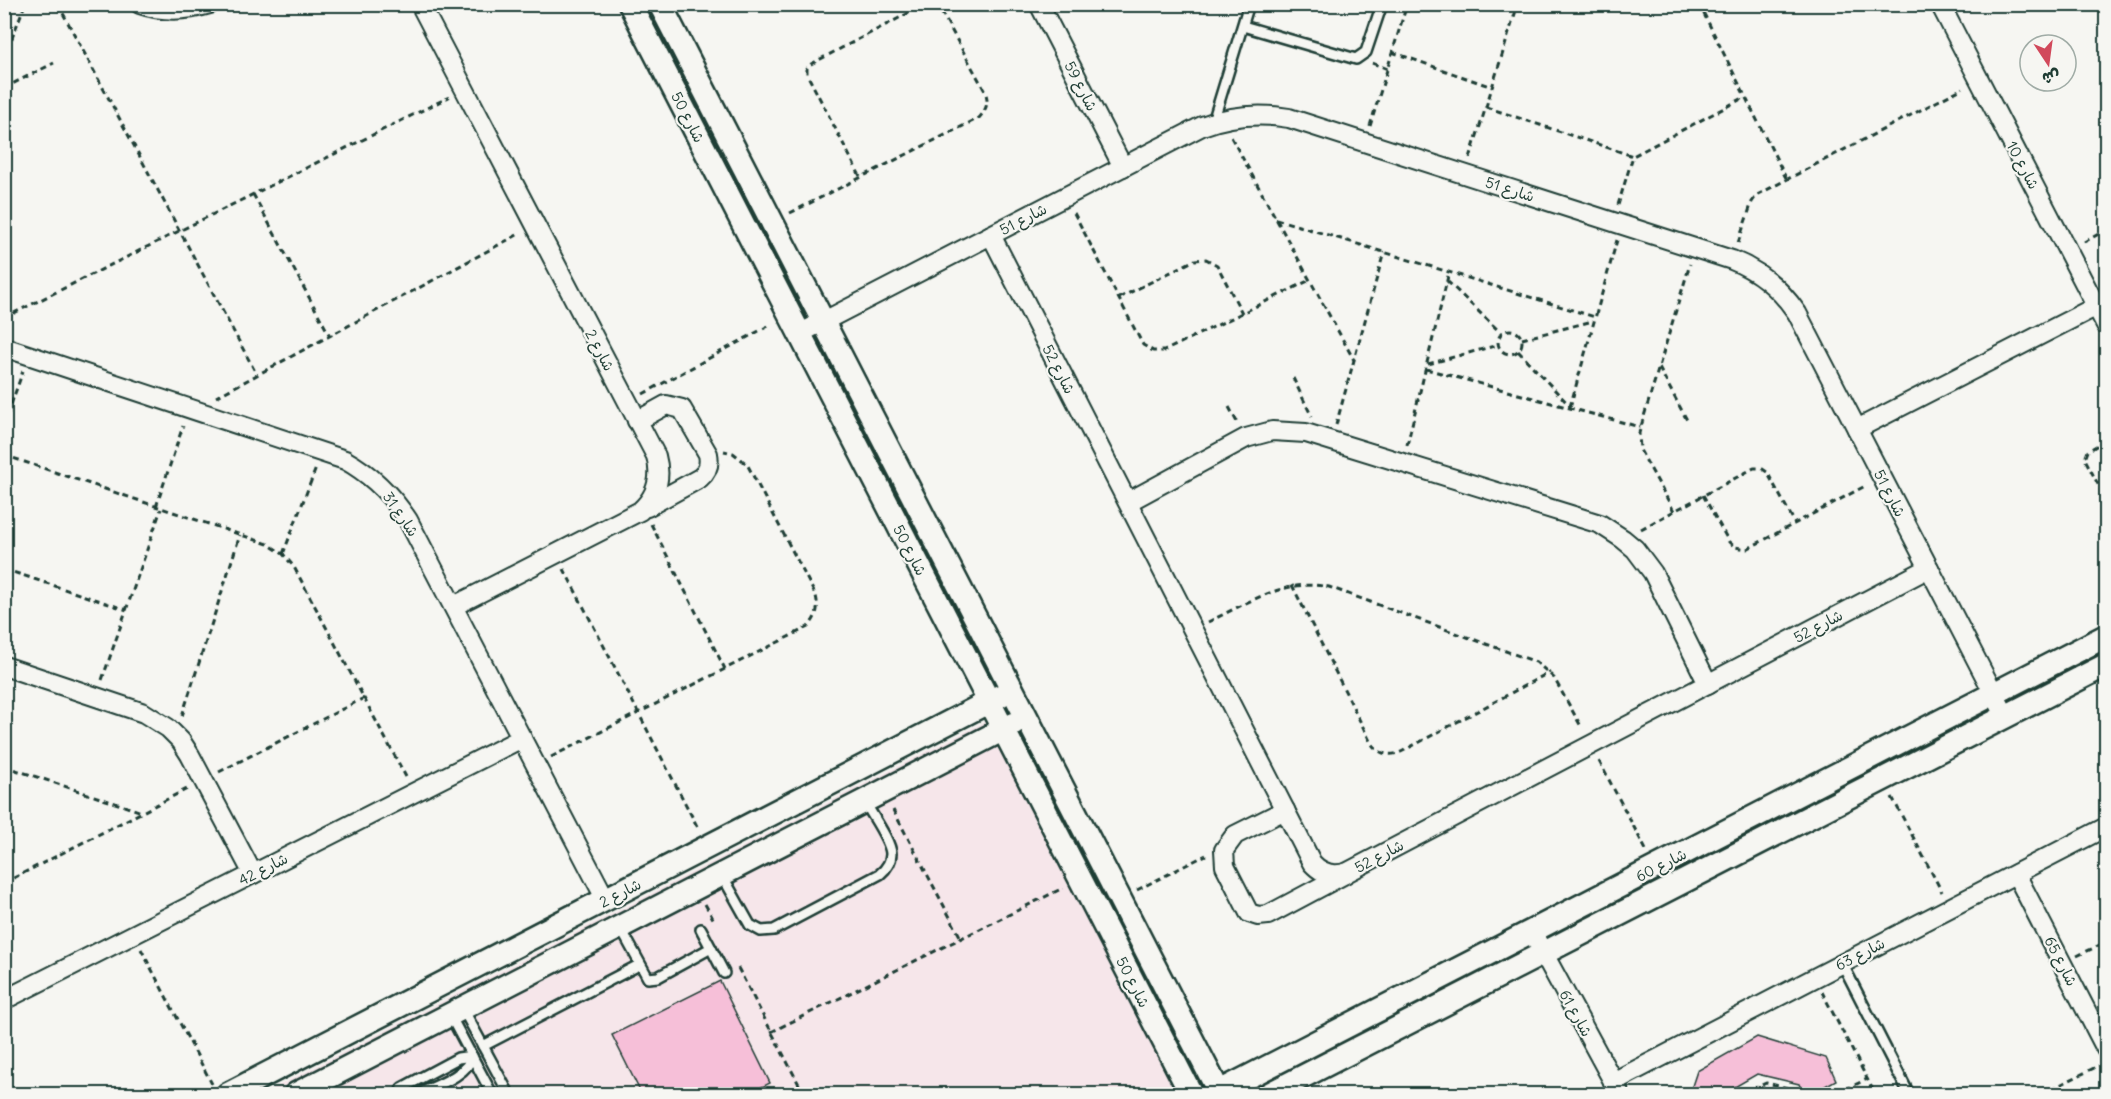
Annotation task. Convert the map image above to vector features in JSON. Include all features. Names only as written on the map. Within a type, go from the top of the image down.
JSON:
[{"type":"street","points":[[140,4],[150,8],[179,10],[210,4]]},
{"type":"street","name":"شارع 2","points":[[420,4],[656,456],[659,475],[654,495],[642,510],[454,606]]},
{"type":"street","name":"شارع 50","points":[[630,4],[1191,1095]]},
{"type":"street","name":"شارع 50","points":[[660,4],[1218,1094]]},
{"type":"street","name":"شارع 59","points":[[1039,4],[1123,167]]},
{"type":"street","name":"شارع 10","points":[[1940,4],[2106,325]]},
{"type":"street","name":"شارع 51","points":[[794,324],[823,322],[1066,196],[1217,121],[1249,115],[1275,116],[1366,143],[1695,248],[1732,260],[1758,272],[1789,301],[2006,717]]},
{"type":"street","name":"شارع 52","points":[[991,235],[1312,863],[1317,868],[1335,875],[1348,872],[1929,568]]},
{"type":"street","points":[[1857,429],[2097,306]]},
{"type":"street","name":"شارع 31","points":[[4,347],[345,460],[384,488],[398,503],[408,520],[606,900]]},
{"type":"street","points":[[637,421],[660,407],[677,406],[682,409],[708,454],[708,466],[704,474],[642,510]]},
{"type":"street","points":[[1128,502],[1233,444],[1259,434],[1289,431],[1327,440],[1600,524],[1635,549],[1653,573],[1708,684]]},
{"type":"street","name":"شارع 60","points":[[1218,1094],[2106,636]]},
{"type":"street","name":"شارع 60","points":[[1269,1095],[2106,665]]},
{"type":"street","points":[[4,666],[144,713],[161,722],[186,748],[253,874]]},
{"type":"street","name":"شارع 2","points":[[220,1090],[606,900],[1012,690]]},
{"type":"street","name":"شارع 2","points":[[296,1095],[327,1083],[456,1012],[1026,717]]},
{"type":"street","name":"شارع 42","points":[[4,1000],[522,738]]},
{"type":"street","points":[[1285,810],[1234,836],[1227,844],[1223,858],[1225,867],[1249,913],[1258,916],[1268,915],[1348,872]]},
{"type":"street","name":"شارع 63","points":[[1617,1088],[1842,963],[2106,827]]},
{"type":"street","name":"شارع 65","points":[[2016,874],[2106,1049]]},
{"type":"street","points":[[630,895],[637,903],[637,913],[619,928],[599,933],[591,924],[590,918],[606,900],[630,895]]},
{"type":"street","name":"شارع 61","points":[[1532,932],[1617,1088]]},
{"type":"lane","points":[[1217,121],[1249,4]]},
{"type":"lane","points":[[1243,26],[1356,59],[1364,56],[1366,52],[1382,4]]},
{"type":"lane","points":[[722,874],[750,925],[761,931],[774,930],[880,874],[888,865],[890,848],[874,796]]},
{"type":"lane","points":[[619,928],[648,978],[657,977],[711,948]]},
{"type":"lane","points":[[701,929],[724,973]]},
{"type":"lane","points":[[1842,963],[1909,1095]]},
{"type":"lane","points":[[400,1095],[402,1088],[451,1062],[472,1056],[639,965]]},
{"type":"lane","points":[[456,1012],[484,1048],[508,1095]]},
{"type":"lane","points":[[456,1012],[472,1056],[492,1095]]},
{"type":"lane","points":[[419,1095],[461,1072],[471,1063],[472,1056]]},
{"type":"path","points":[[4,59],[25,4]]},
{"type":"path","points":[[58,4],[257,375]]},
{"type":"path","points":[[860,176],[807,74],[807,68],[926,4]]},
{"type":"path","points":[[772,222],[979,117],[986,110],[985,91],[937,4]]},
{"type":"path","points":[[1366,143],[1407,4]]},
{"type":"path","points":[[1465,174],[1518,4]]},
{"type":"path","points":[[1699,4],[1787,180]]},
{"type":"path","points":[[1392,52],[1492,87]]},
{"type":"path","points":[[4,88],[54,63]]},
{"type":"path","points":[[1732,260],[1754,198],[1978,80]]},
{"type":"path","points":[[4,318],[464,89]]},
{"type":"path","points":[[1486,107],[1633,156],[1745,97]]},
{"type":"path","points":[[1217,121],[1276,219],[1354,360]]},
{"type":"path","points":[[1570,407],[1595,319],[1633,156]]},
{"type":"path","points":[[253,194],[330,336]]},
{"type":"path","points":[[1066,196],[1143,345],[1153,351],[1159,352],[1310,280]]},
{"type":"path","points":[[1276,219],[1595,319]]},
{"type":"path","points":[[156,507],[191,409],[535,225]]},
{"type":"path","points":[[2067,250],[2106,230]]},
{"type":"path","points":[[1674,512],[1640,450],[1640,427],[1695,248]]},
{"type":"path","points":[[1327,440],[1354,360],[1384,252]]},
{"type":"path","points":[[1119,298],[1195,260],[1206,259],[1217,265],[1242,313]]},
{"type":"path","points":[[1403,463],[1449,272]]},
{"type":"path","points":[[1447,280],[1501,333]]},
{"type":"path","points":[[1522,339],[1595,319]]},
{"type":"path","points":[[627,402],[794,324]]},
{"type":"path","points":[[1498,345],[1507,354],[1521,348],[1522,339],[1517,332],[1514,330],[1501,333]]},
{"type":"path","points":[[1498,345],[1501,333]]},
{"type":"path","points":[[1427,364],[1498,345]]},
{"type":"path","points":[[1518,351],[1570,407]]},
{"type":"path","points":[[4,424],[28,355]]},
{"type":"path","points":[[1658,368],[1688,422]]},
{"type":"path","points":[[1426,369],[1640,427]]},
{"type":"path","points":[[1293,378],[1327,440]]},
{"type":"path","points":[[2106,440],[2088,451],[2085,459],[2106,500]]},
{"type":"path","points":[[536,765],[808,627],[815,616],[818,603],[816,596],[747,464],[733,453],[724,451],[708,454]]},
{"type":"path","points":[[283,554],[322,452]]},
{"type":"path","points":[[4,455],[268,544],[283,554],[294,567],[414,792]]},
{"type":"path","points":[[1623,539],[1754,468],[1761,468],[1767,472],[1795,523]]},
{"type":"path","points":[[1703,495],[1729,542],[1741,549],[1747,549],[1882,477]]},
{"type":"path","points":[[97,697],[161,509]]},
{"type":"path","points":[[642,510],[725,669]]},
{"type":"path","points":[[175,735],[240,535]]},
{"type":"path","points":[[556,554],[708,848]]},
{"type":"path","points":[[4,569],[127,610]]},
{"type":"path","points":[[1192,629],[1278,589],[1292,585],[1317,585],[1329,587],[1536,662],[1550,672],[1558,683],[1656,868]]},
{"type":"path","points":[[1292,585],[1371,743],[1374,748],[1384,754],[1391,755],[1403,751],[1550,672]]},
{"type":"path","points":[[4,883],[364,698]]},
{"type":"path","points":[[4,766],[142,812]]},
{"type":"path","points":[[1883,780],[1950,907]]},
{"type":"path","points":[[874,796],[961,938]]},
{"type":"path","points":[[1119,899],[1227,844]]},
{"type":"path","points":[[771,1032],[1080,879]]},
{"type":"path","points":[[697,888],[718,929]]},
{"type":"path","points":[[134,934],[220,1090]]},
{"type":"path","points":[[2062,964],[2106,942]]},
{"type":"path","points":[[734,960],[804,1095]]},
{"type":"path","points":[[1814,978],[1875,1095]]},
{"type":"path","points":[[2042,1095],[2106,1061]]},
{"type":"path","points":[[1836,1095],[1867,1079]]},
{"type":"path","points":[[1743,1095],[1766,1083],[1797,1090],[1801,1095]]},
{"type":"path","points":[[1753,1089],[1756,1095]]},
{"type":"shaded area","points":[[1007,710],[1204,1094],[262,1094]]},
{"type":"building","points":[[720,981],[770,1083],[746,1095],[642,1095],[612,1035]]},
{"type":"building","points":[[1757,1037],[1826,1058],[1836,1080],[1809,1095],[1804,1095],[1799,1084],[1757,1074],[1726,1092],[1725,1095],[1689,1095],[1697,1071]]}]
